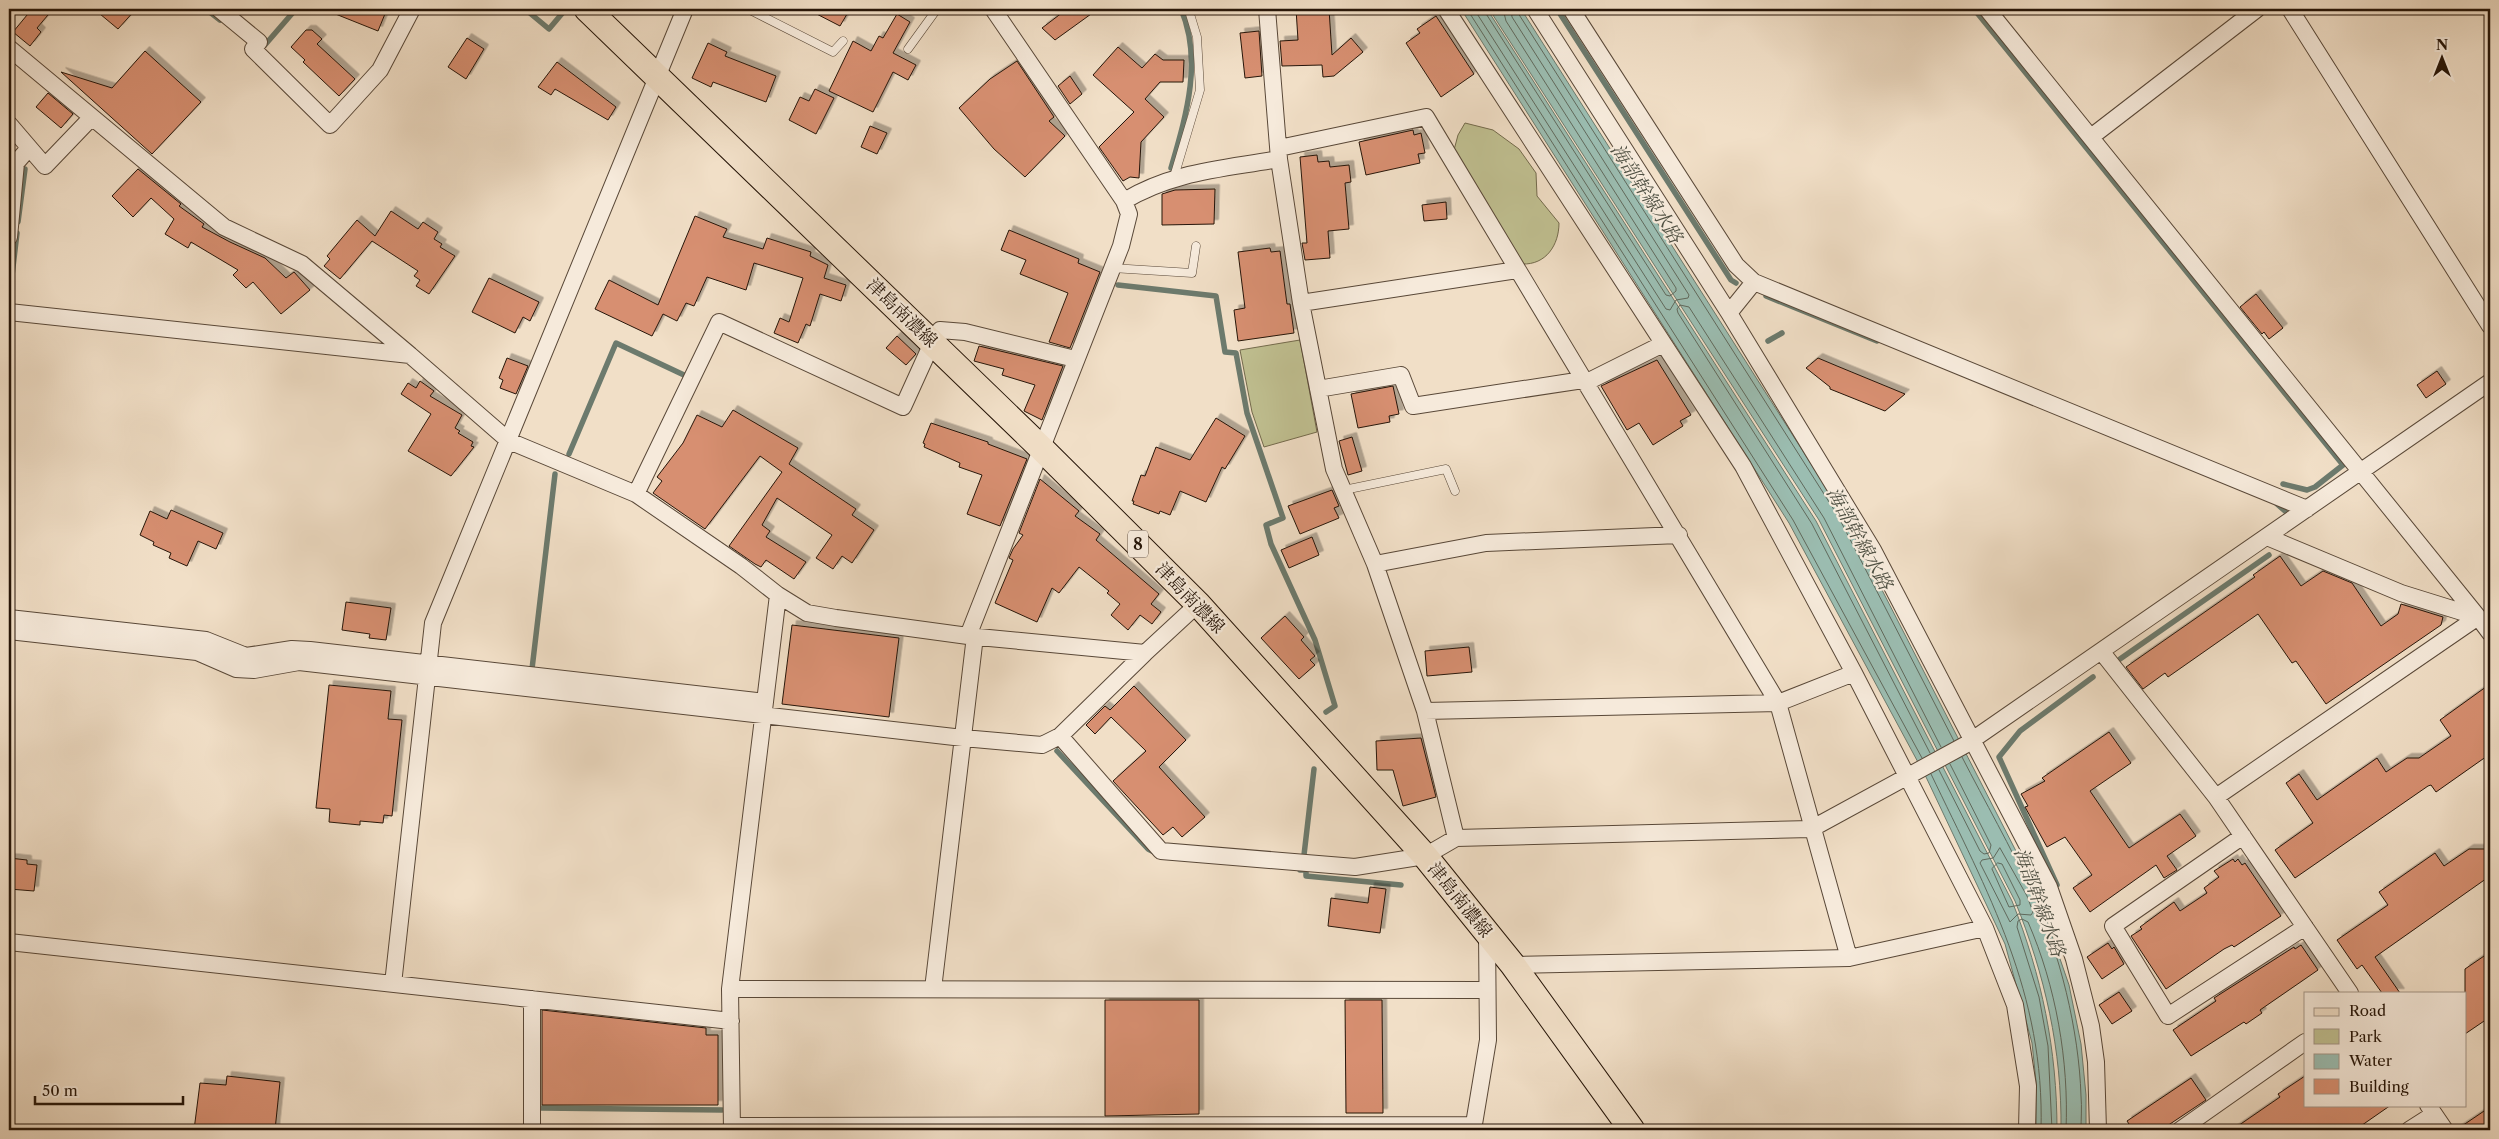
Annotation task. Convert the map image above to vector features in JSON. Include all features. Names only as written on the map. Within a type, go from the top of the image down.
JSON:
[{"type":"main road","name":"津島南濃線","points":[[587,9],[1040,447],[1198,604],[1425,856],[1513,965],[1632,1130]]},
{"type":"street","points":[[219,9],[259,42],[253,49],[330,125],[380,70],[412,9]]},
{"type":"street","points":[[393,984],[433,623],[685,9]]},
{"type":"street","points":[[933,989],[963,738],[972,636],[1040,447],[1121,246],[1129,214],[1124,200],[993,9]]},
{"type":"street","points":[[1267,9],[1279,154],[1301,303],[1334,469],[1375,564],[1425,712],[1456,838]]},
{"type":"street","points":[[1446,9],[1743,466],[1854,673],[1914,774],[1985,928],[2015,1005],[2028,1086],[2027,1130]]},
{"type":"street","points":[[1535,9],[1729,314],[1873,550],[1969,742],[2049,887],[2074,959],[2091,1026],[2095,1053],[2098,1130]]},
{"type":"street","points":[[1571,9],[1736,265],[1754,282],[2307,509]]},
{"type":"street","points":[[1987,9],[2490,633]]},
{"type":"street","points":[[2091,138],[2257,9]]},
{"type":"street","points":[[2290,9],[2490,326]]},
{"type":"street","points":[[9,48],[224,227],[302,264],[509,441],[636,494],[741,566],[778,595],[807,612],[972,636],[1146,653]]},
{"type":"street","points":[[9,124],[45,166],[92,117]]},
{"type":"street","points":[[1124,200],[1145,188],[1174,177],[1279,154],[1426,117],[1778,703],[1811,829],[1849,958]]},
{"type":"street","points":[[9,237],[16,163],[29,148]]},
{"type":"street","points":[[1301,303],[1518,270]]},
{"type":"street","points":[[1729,314],[1754,282]]},
{"type":"street","points":[[9,312],[410,355]]},
{"type":"street","points":[[636,494],[719,322],[903,407],[932,342],[940,330],[965,332],[1075,359]]},
{"type":"street","points":[[1318,389],[1401,374],[1413,406],[1584,382],[1663,344]]},
{"type":"street","points":[[1060,736],[1161,851],[1355,867],[1425,856],[1456,838],[1811,829],[1914,774],[1969,742],[2490,382]]},
{"type":"street","points":[[1375,564],[1486,543],[1679,536]]},
{"type":"street","points":[[2267,537],[2401,593],[2478,617]]},
{"type":"street","points":[[778,595],[730,989],[732,1128],[1473,1128],[1488,1040],[1487,934]]},
{"type":"street","points":[[9,618],[206,640],[246,656],[292,649],[427,670],[764,708],[963,738],[1042,745],[1060,736],[1198,604]]},
{"type":"street","points":[[2216,797],[2478,617]]},
{"type":"street","points":[[9,631],[197,652],[236,669],[254,670],[300,662],[427,670]]},
{"type":"street","points":[[2101,651],[2216,797],[2349,992]]},
{"type":"street","points":[[1425,712],[1778,703],[1854,673]]},
{"type":"street","points":[[2243,836],[2113,926],[2168,1016],[2305,927]]},
{"type":"street","points":[[1513,965],[1849,958],[1985,928]]},
{"type":"street","points":[[9,942],[731,1021]]},
{"type":"street","points":[[730,989],[1487,990]]},
{"type":"street","points":[[532,999],[532,1130]]},
{"type":"street","points":[[2180,1130],[2304,1043]]},
{"type":"street","points":[[2409,1130],[2431,1109],[2445,1130]]},
{"type":"lane","points":[[748,9],[833,52],[843,40]]},
{"type":"lane","points":[[908,49],[937,9]]},
{"type":"lane","points":[[1174,177],[1200,90],[1198,37],[1190,14]]},
{"type":"lane","points":[[1112,268],[1192,273],[1196,246]]},
{"type":"lane","points":[[1344,490],[1446,469],[1455,491]]},
{"type":"green space","points":[[1465,123],[1493,130],[1519,149],[1536,173],[1537,196],[1559,223],[1554,246],[1550,252],[1538,261],[1522,264],[1454,150],[1458,135]]},
{"type":"green space","points":[[1300,340],[1317,432],[1264,447],[1252,412],[1240,350]]},
{"type":"water","points":[[1461,9],[1487,9],[1816,521],[2012,901],[2032,957],[2046,1014],[2054,1071],[2057,1130],[2036,1130],[2036,1081],[2032,1043],[2005,944],[1926,777],[1789,523]]},
{"type":"water","name":"海部幹線水路","points":[[1489,9],[1521,9],[1843,514],[2037,892],[2069,985],[2081,1044],[2086,1095],[2086,1130],[2061,1130],[2061,1100],[2050,1013],[2035,957],[2015,901],[1819,520]]},
{"type":"building","points":[[32,9],[53,9],[37,28],[41,32],[30,46],[13,32]]},
{"type":"building","points":[[94,9],[136,9],[118,29]]},
{"type":"building","points":[[323,9],[387,9],[378,31]]},
{"type":"building","points":[[807,9],[850,9],[840,26]]},
{"type":"building","points":[[1067,9],[1098,9],[1055,40],[1042,28]]},
{"type":"building","points":[[1296,9],[1329,9],[1332,55],[1351,38],[1363,52],[1334,76],[1323,77],[1322,65],[1282,66],[1280,41],[1298,40]]},
{"type":"building","points":[[897,14],[910,22],[893,53],[916,65],[908,80],[893,72],[873,112],[829,91],[853,41],[871,51],[879,36],[883,38]]},
{"type":"building","points":[[1436,16],[1474,74],[1441,97],[1406,43],[1420,33],[1417,29]]},
{"type":"building","points":[[306,30],[312,30],[322,39],[317,44],[355,79],[339,96],[303,62],[305,60],[291,47]]},
{"type":"building","points":[[1259,31],[1262,76],[1245,78],[1240,33]]},
{"type":"building","points":[[467,38],[484,49],[466,79],[448,67]]},
{"type":"building","points":[[708,43],[727,52],[725,56],[776,76],[766,102],[713,82],[711,87],[692,78]]},
{"type":"building","points":[[1118,47],[1142,68],[1155,54],[1163,60],[1184,60],[1183,82],[1160,82],[1145,99],[1164,117],[1141,142],[1139,178],[1130,177],[1123,181],[1099,147],[1134,112],[1093,75]]},
{"type":"building","points":[[145,51],[201,102],[152,154],[61,72],[112,88]]},
{"type":"building","points":[[1017,61],[1054,117],[1049,121],[1065,136],[1025,177],[994,149],[959,108],[990,79]]},
{"type":"building","points":[[557,62],[616,107],[608,120],[555,89],[551,95],[538,87]]},
{"type":"building","points":[[1070,76],[1082,94],[1070,104],[1058,86]]},
{"type":"building","points":[[815,89],[834,98],[816,134],[789,120],[800,97],[809,101]]},
{"type":"building","points":[[48,93],[73,114],[61,128],[36,107]]},
{"type":"building","points":[[870,126],[887,133],[877,154],[861,147]]},
{"type":"building","points":[[1413,130],[1414,135],[1421,133],[1425,153],[1418,154],[1420,163],[1366,175],[1359,142]]},
{"type":"building","points":[[1317,155],[1318,162],[1329,161],[1330,167],[1349,165],[1351,182],[1345,183],[1349,229],[1328,231],[1330,258],[1305,260],[1302,243],[1307,243],[1300,157]]},
{"type":"building","points":[[138,169],[181,204],[179,206],[204,224],[202,227],[265,258],[286,278],[294,272],[310,290],[281,314],[253,282],[246,288],[233,275],[238,270],[191,242],[188,248],[165,234],[174,219],[151,198],[133,217],[112,196]]},
{"type":"building","points":[[1215,189],[1214,224],[1162,225],[1162,194],[1175,190]]},
{"type":"building","points":[[1446,202],[1447,219],[1424,221],[1422,205]]},
{"type":"building","points":[[391,211],[418,229],[423,222],[438,232],[434,239],[442,244],[440,247],[455,256],[429,294],[416,286],[420,280],[414,276],[418,271],[372,241],[340,279],[324,266],[330,259],[327,256],[357,220],[375,236]]},
{"type":"building","points":[[695,216],[727,229],[723,237],[763,249],[767,238],[811,252],[810,256],[828,265],[824,278],[846,285],[841,301],[820,294],[810,326],[806,324],[798,343],[774,333],[780,318],[789,322],[803,278],[754,263],[746,290],[707,277],[694,306],[686,303],[677,321],[663,314],[652,336],[595,309],[609,280],[658,305]]},
{"type":"building","points":[[1009,230],[1079,259],[1078,263],[1100,272],[1070,348],[1049,342],[1068,293],[1020,274],[1026,260],[1001,250]]},
{"type":"building","points":[[1270,248],[1271,252],[1280,251],[1287,304],[1290,304],[1294,333],[1238,341],[1234,310],[1245,308],[1238,252]]},
{"type":"building","points":[[489,278],[539,302],[530,321],[523,317],[515,333],[472,312]]},
{"type":"building","points":[[2256,294],[2283,328],[2269,339],[2264,332],[2262,334],[2240,307]]},
{"type":"building","points":[[897,336],[916,354],[906,365],[886,348]]},
{"type":"building","points":[[979,346],[1063,366],[1042,420],[1024,411],[1035,385],[1002,375],[1004,369],[974,361]]},
{"type":"building","points":[[507,358],[528,366],[516,394],[500,388],[503,380],[499,378]]},
{"type":"building","points":[[1818,358],[1905,394],[1885,411],[1830,389],[1830,387],[1806,368]]},
{"type":"building","points":[[1657,360],[1691,415],[1680,421],[1683,426],[1653,445],[1639,423],[1627,430],[1601,386]]},
{"type":"building","points":[[2437,371],[2446,384],[2426,398],[2417,385]]},
{"type":"building","points":[[420,381],[434,391],[430,396],[462,415],[455,428],[460,431],[458,433],[473,442],[471,446],[474,447],[451,476],[408,451],[431,414],[401,394],[408,383],[416,388]]},
{"type":"building","points":[[1393,386],[1399,414],[1389,416],[1390,422],[1358,428],[1351,394]]},
{"type":"building","points":[[733,410],[798,448],[789,464],[856,509],[852,515],[874,530],[852,563],[842,556],[833,569],[816,558],[832,535],[777,498],[762,525],[770,531],[766,537],[806,562],[794,579],[766,560],[761,567],[755,564],[729,546],[782,472],[760,456],[705,529],[653,493],[662,481],[657,477],[683,443],[697,415],[722,427]]},
{"type":"building","points":[[1216,418],[1245,436],[1225,469],[1222,467],[1206,502],[1180,491],[1170,515],[1160,511],[1159,514],[1133,504],[1134,501],[1132,501],[1141,475],[1145,476],[1156,447],[1190,460]]},
{"type":"building","points":[[931,423],[988,442],[988,444],[1027,459],[1000,526],[967,514],[982,475],[959,467],[960,463],[924,447],[925,444],[923,443]]},
{"type":"building","points":[[1352,437],[1362,471],[1348,475],[1339,441]]},
{"type":"building","points":[[1040,479],[1079,511],[1075,516],[1100,534],[1096,540],[1159,594],[1151,604],[1161,612],[1152,624],[1140,615],[1128,630],[1111,615],[1120,604],[1107,593],[1109,591],[1079,567],[1059,593],[1052,588],[1037,622],[995,603],[1013,560],[1009,558],[1023,535],[1019,533]]},
{"type":"building","points":[[1332,490],[1339,506],[1334,508],[1339,518],[1300,534],[1288,506]]},
{"type":"building","points":[[171,510],[223,533],[216,549],[198,541],[187,566],[169,558],[171,553],[153,545],[154,542],[140,535],[150,511],[167,519]]},
{"type":"building","points":[[1312,537],[1319,555],[1289,568],[1281,550]]},
{"type":"building","points":[[2280,556],[2301,586],[2323,571],[2352,583],[2381,626],[2398,614],[2401,604],[2443,617],[2441,625],[2326,704],[2296,661],[2292,663],[2258,614],[2168,677],[2165,673],[2143,689],[2126,667],[2255,577],[2253,575]]},
{"type":"building","points":[[346,602],[391,608],[386,640],[369,638],[370,634],[342,630]]},
{"type":"building","points":[[1285,616],[1304,637],[1301,640],[1315,656],[1310,660],[1315,665],[1299,679],[1261,638]]},
{"type":"building","points":[[792,625],[899,638],[889,717],[782,704]]},
{"type":"building","points":[[1469,647],[1472,672],[1427,676],[1425,651]]},
{"type":"building","points":[[2490,684],[2490,754],[2436,792],[2431,785],[2428,786],[2295,878],[2275,850],[2313,823],[2286,783],[2299,774],[2317,800],[2377,758],[2386,772],[2407,758],[2419,758],[2451,736],[2440,720]]},
{"type":"building","points":[[329,685],[391,691],[388,719],[402,720],[392,816],[384,815],[383,823],[360,821],[360,825],[329,822],[330,809],[316,808]]},
{"type":"building","points":[[1134,686],[1186,740],[1159,767],[1205,817],[1182,837],[1173,827],[1163,835],[1113,781],[1146,751],[1111,717],[1095,734],[1086,725],[1105,706],[1110,710]]},
{"type":"building","points":[[2109,732],[2131,763],[2090,791],[2129,848],[2180,814],[2196,836],[2167,856],[2177,870],[2164,878],[2156,865],[2090,912],[2073,888],[2092,875],[2065,837],[2047,847],[2025,807],[2028,806],[2021,794],[2045,781],[2042,778]]},
{"type":"building","points":[[1421,738],[1436,797],[1403,806],[1393,770],[1377,770],[1376,741]]},
{"type":"building","points":[[2469,849],[2490,849],[2490,876],[2375,957],[2399,992],[2381,992],[2362,965],[2357,969],[2337,940],[2388,905],[2379,892],[2435,853],[2444,866]]},
{"type":"building","points":[[9,858],[27,860],[27,864],[37,865],[34,891],[9,889]]},
{"type":"building","points":[[2233,859],[2235,862],[2238,859],[2242,865],[2245,863],[2281,916],[2234,947],[2232,945],[2224,949],[2166,989],[2131,936],[2174,902],[2180,911],[2207,893],[2204,888],[2219,877],[2214,871]]},
{"type":"building","points":[[1370,887],[1386,889],[1380,933],[1328,926],[1331,898],[1368,903]]},
{"type":"building","points":[[2108,943],[2112,949],[2114,947],[2124,964],[2102,979],[2087,957]]},
{"type":"building","points":[[2301,945],[2318,970],[2260,1010],[2262,1013],[2246,1024],[2244,1022],[2191,1056],[2173,1030],[2216,1001],[2214,998],[2294,947],[2295,949]]},
{"type":"building","points":[[2490,952],[2490,1017],[2466,1033],[2466,992],[2465,969]]},
{"type":"building","points":[[2119,992],[2132,1011],[2112,1024],[2099,1005]]},
{"type":"building","points":[[1105,1000],[1199,1000],[1199,1114],[1105,1116]]},
{"type":"building","points":[[1345,1000],[1382,1000],[1383,1113],[1346,1113]]},
{"type":"building","points":[[542,1010],[706,1028],[706,1035],[718,1035],[718,1105],[542,1105]]},
{"type":"building","points":[[227,1076],[280,1082],[275,1130],[194,1130],[200,1083],[226,1085]]},
{"type":"building","points":[[2304,1077],[2304,1106],[2390,1106],[2355,1130],[2232,1130],[2280,1097],[2278,1094]]},
{"type":"building","points":[[2191,1078],[2206,1100],[2161,1130],[2133,1130],[2127,1121]]},
{"type":"building","points":[[2490,1107],[2490,1130],[2456,1130]]},
{"type":"waterway","points":[[206,9],[220,20]]},
{"type":"waterway","points":[[264,46],[296,9]]},
{"type":"waterway","points":[[525,9],[549,29],[565,10]]},
{"type":"waterway","points":[[1171,168],[1187,109],[1190,88],[1191,48],[1188,29],[1181,9]]},
{"type":"waterway","points":[[1557,9],[1731,280],[1736,283]]},
{"type":"waterway","points":[[1974,9],[2343,465],[2315,487],[2307,490],[2283,484]]},
{"type":"waterway","points":[[9,141],[12,145]]},
{"type":"waterway","points":[[18,222],[25,169]]},
{"type":"waterway","points":[[9,301],[17,233]]},
{"type":"waterway","points":[[1118,285],[1216,296],[1225,352],[1236,353],[1247,413],[1283,518],[1266,525],[1271,544],[1315,640],[1335,706],[1326,712]]},
{"type":"waterway","points":[[1766,296],[1877,341]]},
{"type":"waterway","points":[[1768,341],[1782,333]]},
{"type":"waterway","points":[[569,454],[616,343],[684,375]]},
{"type":"waterway","points":[[532,669],[555,474]]},
{"type":"waterway","points":[[2277,504],[2285,511]]},
{"type":"waterway","points":[[2120,659],[2269,555]]},
{"type":"waterway","name":"海部幹線水路","points":[[2057,885],[1999,757],[2020,731],[2093,677]]},
{"type":"waterway","points":[[1057,751],[1148,849],[1154,852]]},
{"type":"waterway","points":[[1304,855],[1314,769]]},
{"type":"waterway","points":[[1300,870],[1306,870],[1306,876],[1401,885]]},
{"type":"waterway","points":[[541,1108],[722,1110]]}]
